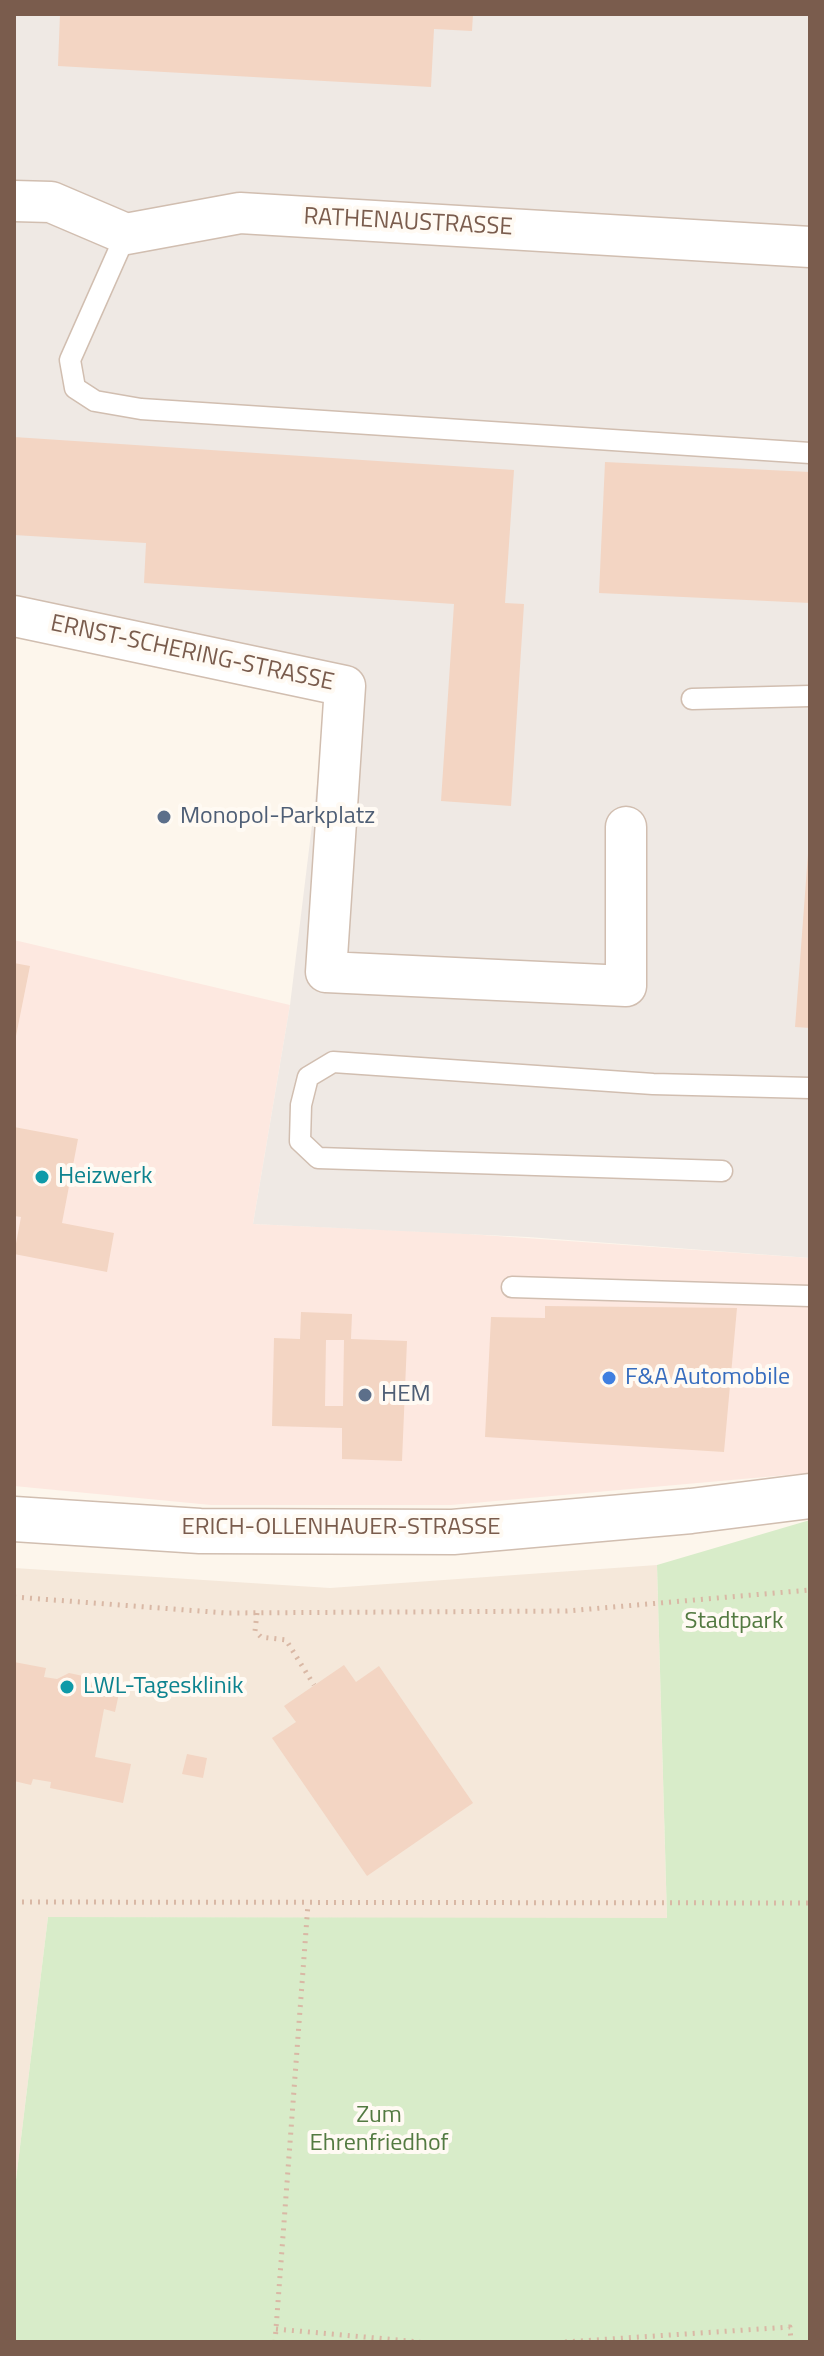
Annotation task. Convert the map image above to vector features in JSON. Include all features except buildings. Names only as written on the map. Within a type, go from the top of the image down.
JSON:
[{"type":"street","points":[[14,201],[51,202],[126,234]]},
{"type":"street","name":"RATHENAUSTRASSE","points":[[126,234],[240,213],[810,247]]},
{"type":"street","name":"ERNST-SCHERING-STRASSE","points":[[14,616],[345,686],[326,972],[626,986],[626,827]]},
{"type":"street","name":"ERICH-OLLENHAUER-STRASSE","points":[[14,1519],[200,1531],[453,1532],[691,1511],[810,1496]]},
{"type":"lane","points":[[126,234],[70,360],[75,388],[95,401],[141,409],[810,453]]},
{"type":"lane","points":[[692,699],[810,696]]},
{"type":"lane","points":[[722,1171],[318,1158],[300,1141],[301,1105],[308,1077],[333,1062],[653,1084],[810,1088]]},
{"type":"lane","points":[[512,1287],[810,1296]]},
{"type":"path","points":[[14,1597],[190,1612],[567,1611],[810,1590]]},
{"type":"path","points":[[257,1613],[255,1631],[261,1637],[286,1640],[314,1685]]},
{"type":"path","points":[[14,1902],[810,1903]]},
{"type":"path","points":[[275,2342],[308,1904]]},
{"type":"path","points":[[565,2342],[790,2327],[791,2342]]},
{"type":"path","points":[[276,2329],[420,2342]]},
{"type":"shaded area","points":[[14,14],[810,14],[810,1258],[528,1237],[253,1224],[290,1005],[328,694],[14,631]]},
{"type":"shaded area","points":[[14,940],[290,1005],[253,1224],[454,1233],[810,1258],[810,1473],[451,1505],[211,1505],[14,1486]]},
{"type":"shaded area","points":[[657,1565],[667,1919],[48,1917],[14,2196],[14,1568],[330,1588]]},
{"type":"green space","name":"Zum Ehrenfriedhof","points":[[810,1520],[810,2342],[14,2342],[14,2196],[48,1917],[667,1918],[657,1565]]},
{"type":"place","name":"Monopol-Parkplatz","points":[[164,817]]},
{"type":"place","name":"Heizwerk","points":[[42,1177]]},
{"type":"place","name":"F&A Automobile","points":[[609,1378]]},
{"type":"place","name":"HEM","points":[[365,1395]]},
{"type":"place","name":"LWL-Tagesklinik","points":[[67,1687]]},
{"type":"park label","name":"Stadtpark","points":[[734,1622]]}]
